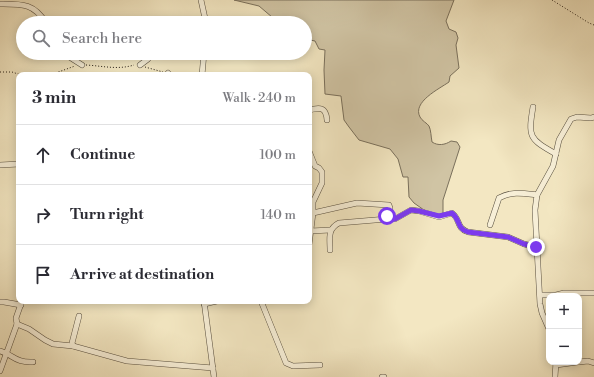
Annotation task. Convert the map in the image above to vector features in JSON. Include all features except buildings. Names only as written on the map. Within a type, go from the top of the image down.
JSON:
[{"type":"street","points":[[201,0],[204,16]]},
{"type":"street","points":[[0,4],[20,4],[34,8],[42,16]]},
{"type":"street","points":[[74,60],[82,65]]},
{"type":"street","points":[[140,65],[147,60]]},
{"type":"street","points":[[202,72],[203,60]]},
{"type":"street","points":[[533,107],[530,125],[531,136],[541,146],[556,154]]},
{"type":"street","points":[[312,109],[324,110],[327,120]]},
{"type":"street","points":[[546,322],[542,313],[536,247],[535,210],[537,195],[553,166],[559,140],[571,119],[577,117],[594,117]]},
{"type":"street","points":[[312,159],[315,166],[320,168],[322,172],[322,183],[313,202],[312,222]]},
{"type":"street","points":[[0,165],[16,164]]},
{"type":"street","points":[[490,225],[499,198],[507,193],[537,195]]},
{"type":"street","points":[[313,213],[357,203],[387,204],[390,208],[387,219]]},
{"type":"street","points":[[330,250],[330,230],[333,226],[339,223],[395,219],[411,210],[439,216],[452,213],[457,217],[460,228],[464,231],[508,237],[524,244],[536,247]]},
{"type":"street","points":[[312,231],[330,230]]},
{"type":"street","points":[[540,295],[556,296],[564,293],[594,293]]},
{"type":"street","points":[[0,302],[16,303]]},
{"type":"street","points":[[0,371],[17,324],[16,318],[22,304]]},
{"type":"street","points":[[204,304],[214,377]]},
{"type":"street","points":[[262,304],[286,363],[293,366],[320,364]]},
{"type":"street","points":[[73,346],[72,343],[79,316]]},
{"type":"street","points":[[17,324],[29,329],[53,344],[73,346],[127,361],[213,368]]},
{"type":"street","points":[[0,350],[16,360],[33,362]]},
{"type":"street","points":[[582,362],[588,361],[594,363]]},
{"type":"street","points":[[555,377],[556,365]]},
{"type":"path","points":[[552,0],[589,23],[594,24]]},
{"type":"path","points":[[58,72],[70,67],[82,65],[119,68],[140,65],[160,72]]},
{"type":"path","points":[[0,72],[16,73]]},
{"type":"shaded area","points":[[234,0],[454,0],[446,21],[449,29],[456,32],[458,38],[456,45],[459,68],[450,76],[449,82],[433,92],[423,101],[419,111],[420,117],[429,126],[432,142],[442,144],[451,141],[457,142],[460,147],[443,200],[443,215],[437,216],[414,203],[409,197],[408,177],[403,177],[398,159],[390,149],[359,140],[344,120],[341,96],[325,94],[325,50],[319,49],[315,41],[312,40],[312,16],[271,16],[259,6]]},
{"type":"route","points":[[387,216],[387,219],[392,220],[411,210],[439,216],[452,213],[455,214],[460,228],[464,231],[513,238],[524,244],[536,247]]}]
